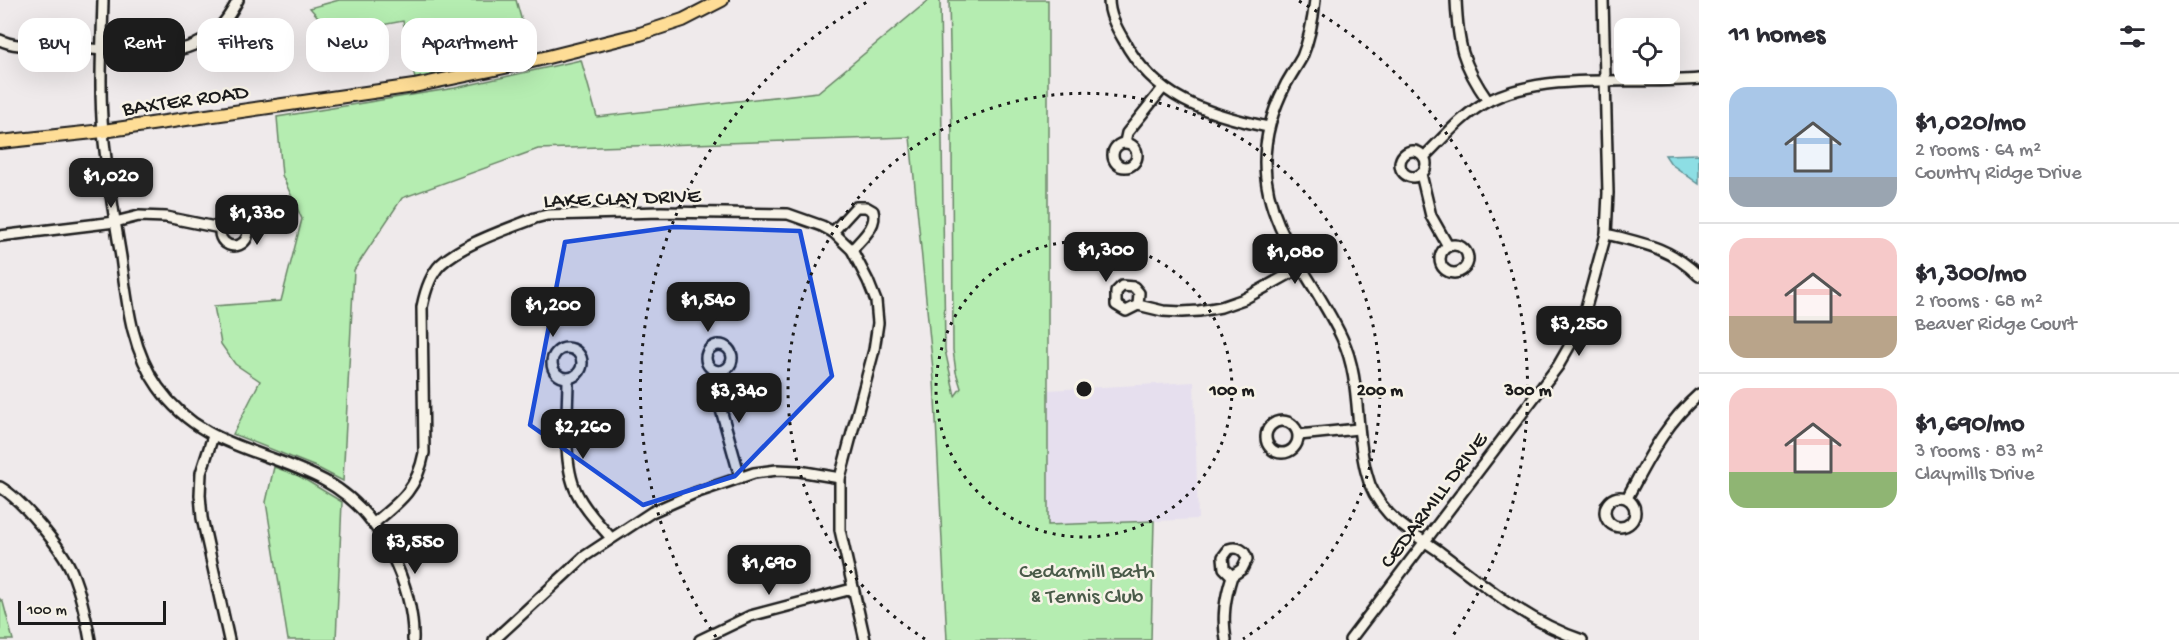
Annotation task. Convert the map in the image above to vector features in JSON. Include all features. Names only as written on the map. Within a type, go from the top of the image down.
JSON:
[{"type":"main road","name":"BAXTER ROAD","points":[[0,142],[103,131],[426,84],[640,34],[683,20],[722,0]]},
{"type":"street","points":[[103,0],[101,50],[103,131],[130,321],[141,356],[157,386],[174,406],[213,436],[325,481],[360,507],[374,523],[399,571],[411,609],[414,640]]},
{"type":"street","points":[[0,40],[15,44],[101,50],[171,51],[187,48],[203,41],[218,30],[229,17],[238,0]]},
{"type":"street","points":[[1109,0],[1114,22],[1127,46],[1139,65],[1163,88],[1202,110],[1268,127]]},
{"type":"street","points":[[1315,0],[1311,32],[1268,127],[1266,183],[1273,213],[1300,268],[1333,320],[1347,349],[1352,366],[1358,429],[1367,477],[1377,498],[1390,514],[1425,541],[1512,606],[1554,629],[1582,640]]},
{"type":"street","points":[[1456,0],[1459,44],[1470,73],[1488,101]]},
{"type":"street","name":"CEDARMILL DRIVE","points":[[1350,640],[1558,366],[1586,311],[1606,234],[1608,193],[1603,0]]},
{"type":"street","points":[[1424,157],[1456,125],[1488,101],[1518,90],[1539,85],[1670,82],[1699,79]]},
{"type":"street","points":[[1125,142],[1127,133],[1163,88]]},
{"type":"street","points":[[1413,151],[1424,157],[1426,167],[1421,174],[1408,176],[1402,170],[1401,161],[1406,154],[1413,151]]},
{"type":"street","points":[[1421,174],[1431,216],[1448,246]]},
{"type":"street","points":[[836,235],[856,207],[866,207],[873,211],[875,219],[872,226],[852,249],[876,301],[878,323],[874,350],[840,478],[840,530],[865,640]]},
{"type":"street","name":"LAKE CLAY DRIVE","points":[[374,523],[404,499],[421,469],[424,453],[422,307],[425,292],[440,266],[465,248],[547,215],[769,212],[806,219],[836,235],[852,249]]},
{"type":"street","points":[[0,236],[115,222],[139,216],[166,217],[220,228]]},
{"type":"street","points":[[1606,234],[1645,243],[1669,252],[1680,258],[1699,276]]},
{"type":"street","points":[[1138,305],[1163,311],[1182,312],[1221,307],[1244,299],[1300,268]]},
{"type":"street","points":[[720,371],[716,392],[740,477]]},
{"type":"street","points":[[568,379],[568,452],[574,487],[580,499],[611,538]]},
{"type":"street","points":[[1627,498],[1666,427],[1681,409],[1699,394]]},
{"type":"street","points":[[1299,435],[1358,429]]},
{"type":"street","points":[[213,436],[201,473],[200,495],[202,518],[228,640]]},
{"type":"street","points":[[494,640],[554,582],[585,556],[652,512],[695,493],[754,473],[777,470],[800,471],[840,478]]},
{"type":"street","points":[[0,487],[23,506],[38,523],[71,570],[84,609],[90,640]]},
{"type":"street","points":[[1226,640],[1223,611],[1232,576]]},
{"type":"street","points":[[700,640],[750,616],[852,589]]},
{"type":"highlighted area","points":[[674,227],[800,231],[832,376],[735,476],[643,505],[530,425],[565,242]]},
{"type":"shaded area","points":[[1194,382],[1198,519],[1048,526],[1047,390]]},
{"type":"green space","points":[[339,0],[516,0],[521,18],[401,18],[401,21],[389,24],[389,18],[319,18],[310,8]]},
{"type":"green space","name":"Cedarmill Bath & Tennis Club","points":[[929,0],[940,0],[945,350],[955,396],[961,388],[953,350],[949,0],[1048,0],[1048,525],[1154,521],[1151,640],[947,640],[934,380],[910,137],[538,149],[402,198],[354,270],[343,481],[316,467],[233,434],[260,381],[235,364],[221,344],[214,306],[281,301],[302,219],[282,175],[277,117],[455,88],[527,72],[537,72],[537,70],[581,60],[597,117],[818,92]]},
{"type":"green space","points":[[414,72],[447,72],[415,79]]},
{"type":"green space","points":[[274,467],[299,476],[342,502],[336,640],[288,640],[266,502]]},
{"type":"green space","points":[[0,599],[3,602],[13,640],[0,640]]},
{"type":"water","points":[[1699,154],[1699,184],[1671,164],[1665,155]]}]
